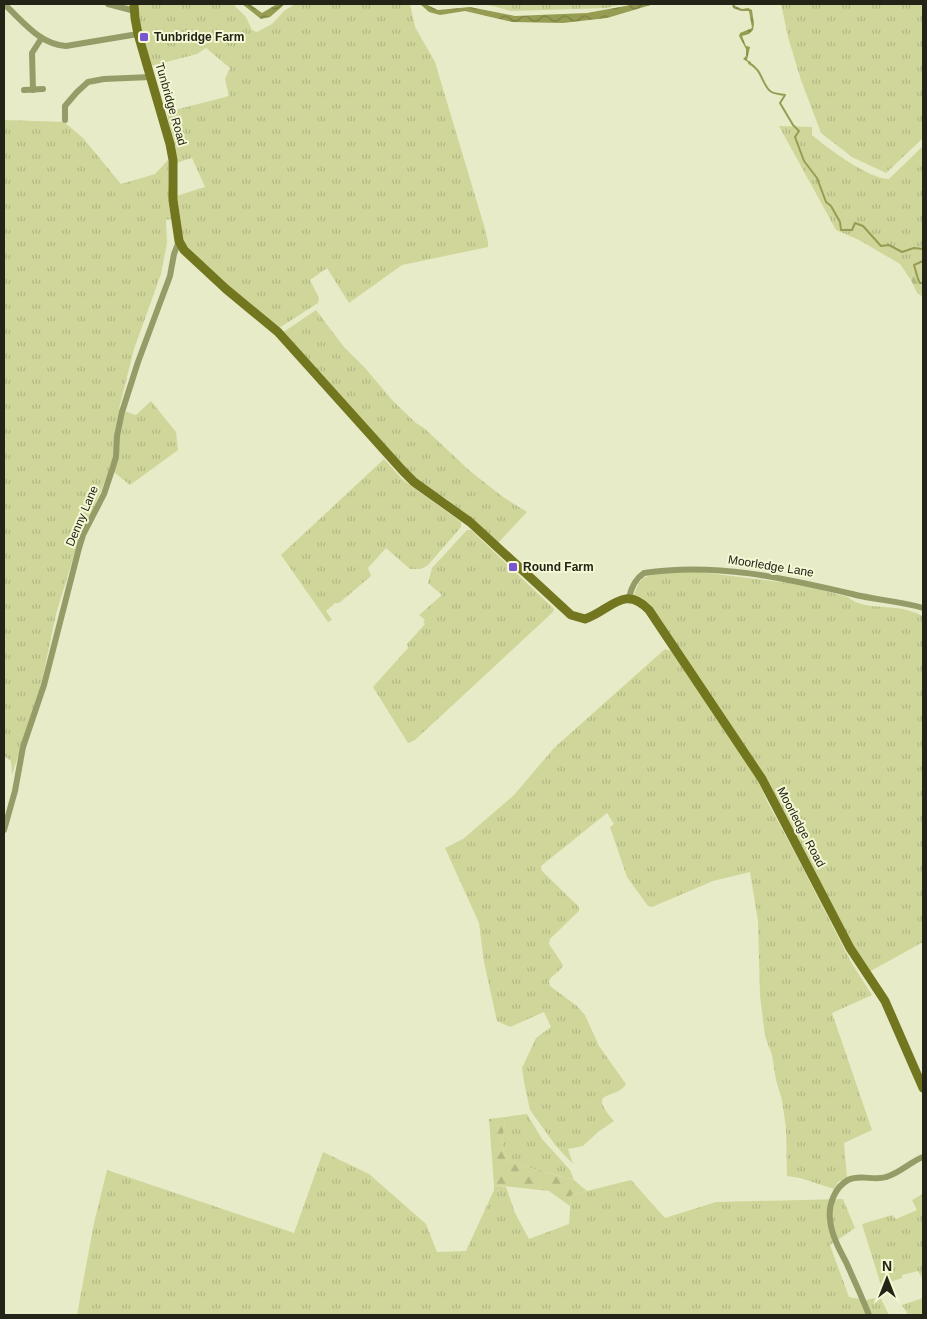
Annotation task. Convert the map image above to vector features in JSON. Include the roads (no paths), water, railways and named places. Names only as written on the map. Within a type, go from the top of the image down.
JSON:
[{"type":"street","points":[[4,4],[41,39],[55,45],[66,46],[138,34]]},
{"type":"street","points":[[108,4],[134,7]]},
{"type":"street","name":"Tunbridge Road","points":[[134,7],[138,34],[170,144],[173,160],[172,200],[179,241]]},
{"type":"street","points":[[33,90],[32,53],[41,39]]},
{"type":"street","points":[[65,120],[65,106],[88,82],[104,79],[151,77]]},
{"type":"street","points":[[24,90],[43,89]]},
{"type":"street","points":[[179,241],[190,256],[284,339],[414,482],[470,522],[571,615],[585,619],[614,603],[629,598]]},
{"type":"street","name":"Denny Lane","points":[[4,830],[24,748],[44,685],[79,548],[83,535],[110,478],[116,457],[117,436],[122,412],[138,362],[170,276],[174,254],[179,241]]},
{"type":"street","name":"Moorledge Lane","points":[[629,598],[638,577],[644,573],[692,568],[739,572],[805,583],[923,608]]},
{"type":"street","name":"Moorledge Road","points":[[629,598],[636,599],[649,610],[762,779],[850,948],[886,1001],[923,1088]]},
{"type":"street","points":[[869,1315],[834,1236],[829,1218],[833,1199],[837,1189],[854,1177],[878,1179],[888,1177],[923,1157]]},
{"type":"water","points":[[242,4],[250,4],[262,13],[277,4],[285,4],[270,17],[261,19]]},
{"type":"water","points":[[420,4],[425,4],[438,10],[470,7],[515,16],[587,13],[636,4],[654,4],[607,18],[563,23],[512,22],[465,11],[440,15],[429,12]]},
{"type":"water","points":[[732,4],[742,9],[748,8],[752,10],[753,30],[749,34],[742,36],[746,46],[750,47],[747,60],[751,64],[743,59],[746,56],[746,49],[739,36],[740,33],[752,28],[749,11],[733,8]]},
{"type":"waterway","points":[[749,63],[759,72],[770,91],[785,95],[780,103],[793,125],[799,131],[795,137],[804,161],[817,178],[826,202],[831,206],[840,222],[841,230],[852,230],[855,223],[863,226],[881,246],[889,245],[902,252],[914,248],[923,249]]},
{"type":"waterway","points":[[923,261],[914,265],[918,279],[920,283],[923,283]]},
{"type":"place","name":"Tunbridge Farm","points":[[144,37]]},
{"type":"place","name":"Round Farm","points":[[513,567]]}]
